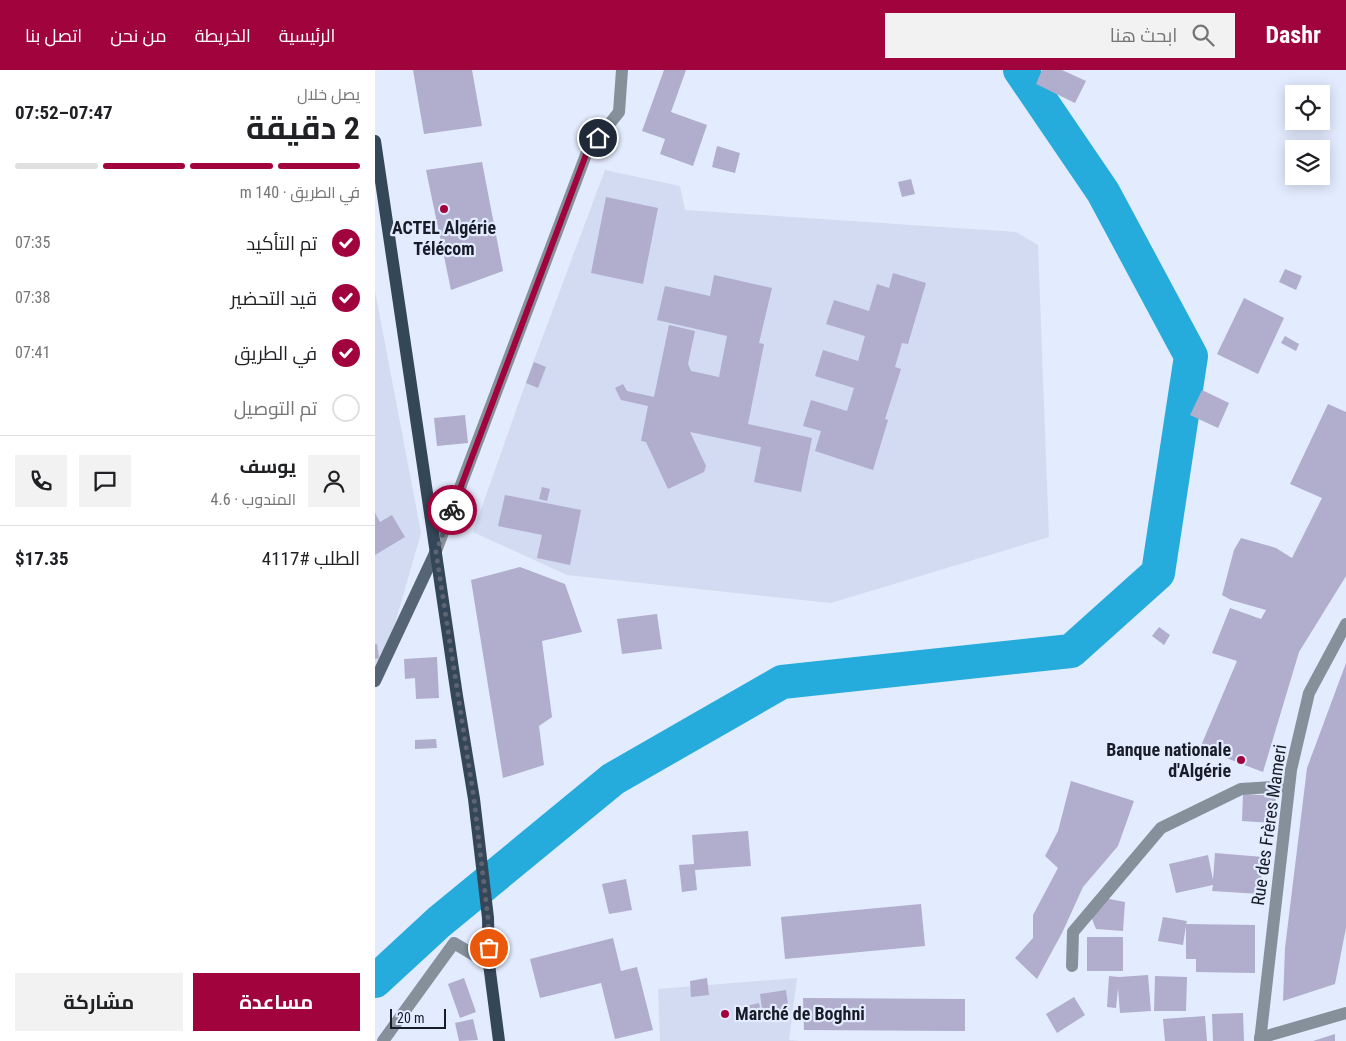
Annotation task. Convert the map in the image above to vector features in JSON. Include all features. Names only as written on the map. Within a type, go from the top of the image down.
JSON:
[{"type":"main road","points":[[375,141],[474,799],[488,918],[489,964],[499,1041]]},
{"type":"main road","points":[[375,681],[436,552]]},
{"type":"street","points":[[436,552],[587,152],[619,112],[622,70]]},
{"type":"street","name":"Rue des Frères Mameri","points":[[1260,1039],[1288,786],[1309,693],[1346,624]]},
{"type":"street","points":[[1072,966],[1073,932],[1161,828],[1241,789],[1288,786]]},
{"type":"street","points":[[383,1041],[454,943],[489,964]]},
{"type":"street","points":[[1260,1039],[1346,1013]]},
{"type":"shaded area","points":[[605,170],[680,186],[685,210],[1016,232],[1038,245],[1049,537],[831,603],[567,575],[473,532],[531,368]]},
{"type":"shaded area","points":[[375,291],[421,533],[384,662],[375,668]]},
{"type":"shaded area","name":"Marché de Boghni","points":[[797,978],[789,1040],[799,1041],[660,1041],[658,989]]},
{"type":"building","points":[[413,70],[472,70],[482,126],[424,134]]},
{"type":"building","points":[[664,70],[686,70],[671,112],[707,125],[693,166],[660,154],[665,139],[642,131]]},
{"type":"building","points":[[1042,70],[1062,70],[1086,81],[1075,103],[1036,84]]},
{"type":"building","points":[[717,146],[740,153],[735,173],[712,167]]},
{"type":"building","points":[[482,162],[503,271],[451,290],[426,170]]},
{"type":"building","points":[[911,179],[915,194],[902,197],[898,182]]},
{"type":"building","points":[[606,197],[658,208],[643,284],[591,273]]},
{"type":"building","points":[[1285,269],[1302,276],[1296,290],[1279,282]]},
{"type":"building","points":[[893,273],[926,283],[908,344],[902,343],[895,367],[901,369],[885,419],[888,420],[873,470],[815,451],[821,431],[803,426],[811,400],[847,411],[854,388],[815,376],[823,350],[858,361],[865,336],[826,324],[834,300],[869,311],[877,284],[889,288]]},
{"type":"building","points":[[714,275],[772,288],[759,343],[764,344],[748,424],[812,438],[801,492],[754,482],[761,447],[690,432],[706,466],[704,472],[668,489],[646,442],[641,441],[648,406],[621,400],[615,388],[623,384],[627,391],[654,397],[669,325],[695,331],[688,364],[691,371],[719,377],[727,336],[657,320],[665,286],[710,296]]},
{"type":"building","points":[[1244,298],[1284,318],[1258,374],[1217,354]]},
{"type":"building","points":[[1285,336],[1299,344],[1296,351],[1281,343]]},
{"type":"building","points":[[534,362],[546,367],[538,388],[526,383]]},
{"type":"building","points":[[1202,390],[1229,403],[1218,428],[1190,415]]},
{"type":"building","points":[[1328,404],[1346,412],[1346,576],[1299,652],[1263,772],[1200,748],[1237,661],[1212,653],[1230,608],[1261,619],[1266,610],[1231,600],[1222,595],[1234,550],[1241,538],[1276,548],[1292,558],[1322,498],[1290,484]]},
{"type":"building","points":[[465,415],[468,443],[437,446],[434,418]]},
{"type":"building","points":[[542,487],[550,489],[547,501],[539,499]]},
{"type":"building","points":[[505,495],[581,510],[570,565],[537,558],[542,535],[498,526]]},
{"type":"building","points":[[375,513],[380,522],[392,515],[405,537],[375,555]]},
{"type":"building","points":[[520,567],[565,584],[582,632],[542,641],[552,717],[539,726],[544,765],[503,778],[471,580]]},
{"type":"building","points":[[657,614],[662,649],[622,654],[617,619]]},
{"type":"building","points":[[1159,627],[1170,635],[1164,645],[1152,636]]},
{"type":"building","points":[[375,644],[377,644],[379,658],[375,659]]},
{"type":"building","points":[[437,657],[439,698],[416,699],[415,678],[405,679],[404,659]]},
{"type":"building","points":[[1346,663],[1346,928],[1335,984],[1283,1001],[1285,948],[1307,768]]},
{"type":"building","points":[[436,739],[437,748],[415,749],[415,740]]},
{"type":"building","points":[[1071,781],[1134,801],[1118,846],[1083,887],[1062,933],[1037,979],[1015,958],[1033,938],[1033,915],[1058,868],[1045,856],[1058,831]]},
{"type":"building","points":[[1243,794],[1276,796],[1274,823],[1242,821]]},
{"type":"building","points":[[748,831],[751,866],[695,870],[697,890],[682,892],[679,865],[694,864],[692,835]]},
{"type":"building","points":[[1215,853],[1263,857],[1260,894],[1212,891],[1213,885],[1176,893],[1169,864],[1208,855],[1213,880]]},
{"type":"building","points":[[626,879],[632,910],[609,914],[602,884]]},
{"type":"building","points":[[1104,898],[1125,902],[1123,931],[1096,929],[1090,914]]},
{"type":"building","points":[[921,904],[925,946],[785,959],[781,917]]},
{"type":"building","points":[[1163,917],[1187,921],[1186,924],[1255,925],[1255,973],[1196,972],[1196,959],[1186,959],[1186,926],[1183,945],[1158,941]]},
{"type":"building","points":[[1087,937],[1123,937],[1123,971],[1087,971]]},
{"type":"building","points":[[613,938],[621,971],[637,967],[653,1030],[615,1039],[601,983],[540,998],[530,959]]},
{"type":"building","points":[[1148,975],[1151,1011],[1120,1013],[1118,988],[1116,1008],[1107,1007],[1109,976]]},
{"type":"building","points":[[1155,976],[1187,977],[1186,1011],[1154,1011]]},
{"type":"building","points":[[464,978],[476,1012],[460,1018],[448,984]]},
{"type":"building","points":[[707,978],[709,995],[691,997],[690,981]]},
{"type":"building","points":[[786,990],[789,1012],[763,1016],[760,994]]},
{"type":"building","points":[[1074,997],[1085,1015],[1057,1033],[1046,1014]]},
{"type":"building","points":[[803,998],[965,999],[965,1031],[804,1030]]},
{"type":"building","points":[[759,1003],[762,1017],[745,1020],[742,1007]]},
{"type":"building","points":[[1243,1013],[1244,1041],[1213,1041],[1212,1014]]},
{"type":"building","points":[[1205,1016],[1207,1041],[1165,1041],[1163,1019]]},
{"type":"building","points":[[473,1019],[478,1040],[459,1041],[455,1023]]},
{"type":"building","points":[[1335,1034],[1335,1041],[1313,1041]]},
{"type":"waterway","points":[[375,981],[439,922],[613,779],[782,682],[1071,651],[1158,573],[1191,356],[1103,192],[1020,70]]},
{"type":"way so far","points":[[452,510],[436,552],[474,799],[488,918],[489,948]]},
{"type":"place","name":"ACTEL Algérie Télécom","points":[[444,209]]},
{"type":"place","name":"Banque nationale d'Algérie","points":[[1241,760]]},
{"type":"place","name":"Marché de Boghni","points":[[725,1014]]},
{"type":"route","points":[[452,510],[587,152],[598,138]]}]
